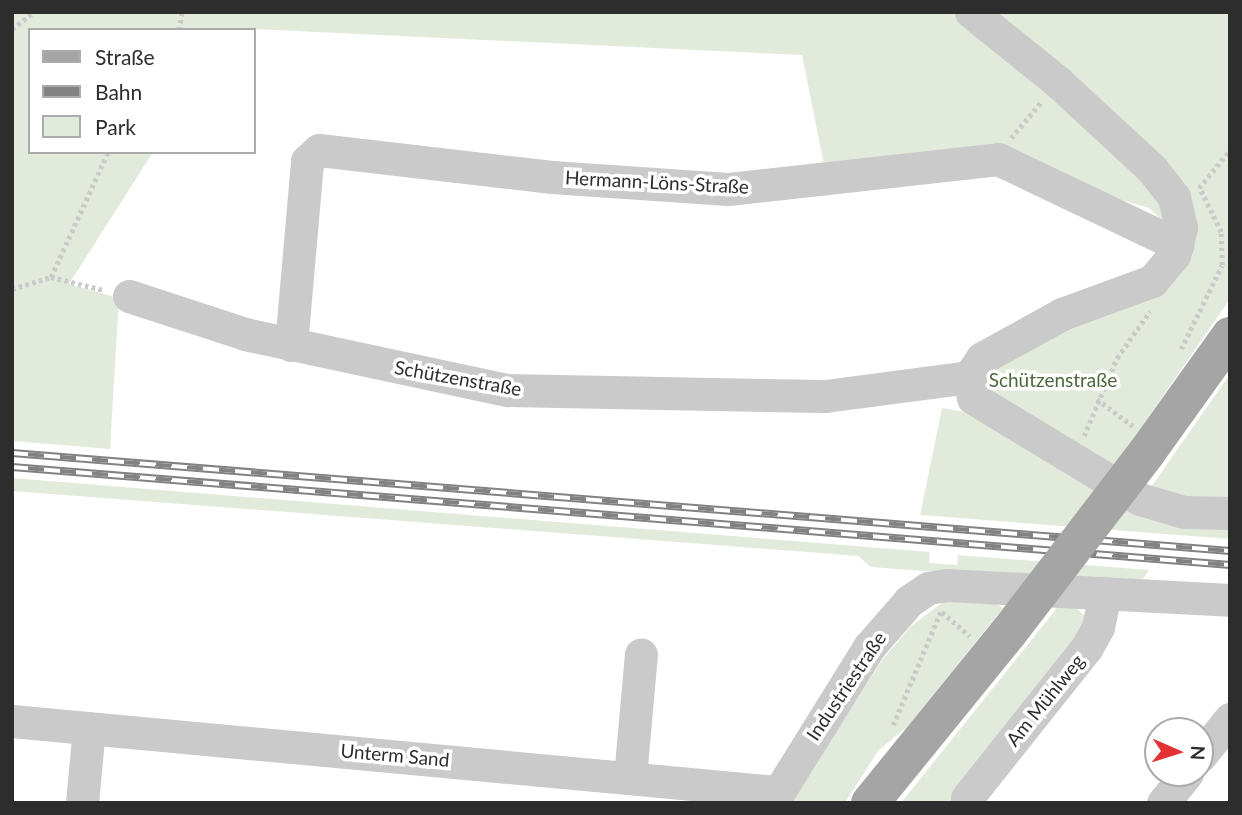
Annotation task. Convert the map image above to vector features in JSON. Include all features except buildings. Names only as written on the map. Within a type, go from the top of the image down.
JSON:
[{"type":"main road","points":[[870,803],[992,636],[1230,336]]},
{"type":"street","points":[[971,12],[1058,82],[1152,169],[1174,197],[1179,228],[1166,268],[1152,281],[1034,327],[982,358],[970,377],[970,391],[982,408],[1033,431],[1119,489],[1159,506],[1207,515],[1230,513]]},
{"type":"street","name":"Hermann-Löns-Straße","points":[[291,345],[307,161],[319,150],[552,177],[728,189],[998,159]]},
{"type":"street","points":[[998,159],[1179,228]]},
{"type":"street","name":"Schützenstraße","points":[[129,296],[291,345],[507,390],[825,396],[970,377]]},
{"type":"street","points":[[936,586],[1230,600]]},
{"type":"street","name":"Industriestraße","points":[[774,797],[869,648],[909,601],[936,586]]},
{"type":"street","name":"Am Mühlweg","points":[[967,798],[1087,648],[1098,626],[1105,593]]},
{"type":"street","points":[[630,778],[640,654]]},
{"type":"street","points":[[1214,739],[1230,719]]},
{"type":"street","name":"Unterm Sand","points":[[12,722],[630,778],[774,797]]},
{"type":"street","points":[[82,803],[89,728]]},
{"type":"street","points":[[1163,803],[1175,787]]},
{"type":"path","points":[[12,29],[34,12]]},
{"type":"path","points":[[998,159],[1058,82]]},
{"type":"path","points":[[1179,228],[1230,150]]},
{"type":"path","points":[[51,277],[107,154]]},
{"type":"path","points":[[12,289],[51,277],[129,296]]},
{"type":"path","points":[[1075,460],[1097,399],[1117,358],[1154,306],[1152,281]]},
{"type":"path","points":[[1097,399],[1144,442]]},
{"type":"path","points":[[887,738],[942,612],[936,586]]},
{"type":"path","points":[[948,617],[992,636]]},
{"type":"green space","points":[[12,12],[1230,12],[1230,299],[1111,471],[1230,524],[1230,539],[920,515],[942,408],[965,412],[989,371],[1065,327],[1131,304],[1170,228],[1149,208],[961,153],[824,165],[802,55],[256,28],[28,28],[28,154],[152,154],[69,284],[119,298],[110,449],[12,441]]},
{"type":"green space","points":[[1230,374],[1230,497],[1189,497],[1151,487]]},
{"type":"green space","points":[[12,478],[930,552],[929,563],[957,565],[958,555],[1149,570],[1138,587],[871,567],[858,556],[12,491]]},
{"type":"green space","points":[[1065,598],[1094,624],[957,803],[901,803]]},
{"type":"green space","points":[[947,599],[989,599],[1003,608],[908,726],[878,751],[845,803],[789,803],[883,659],[911,626]]},
{"type":"railway","points":[[12,453],[1230,551]]},
{"type":"railway","points":[[12,467],[1230,565]]}]
